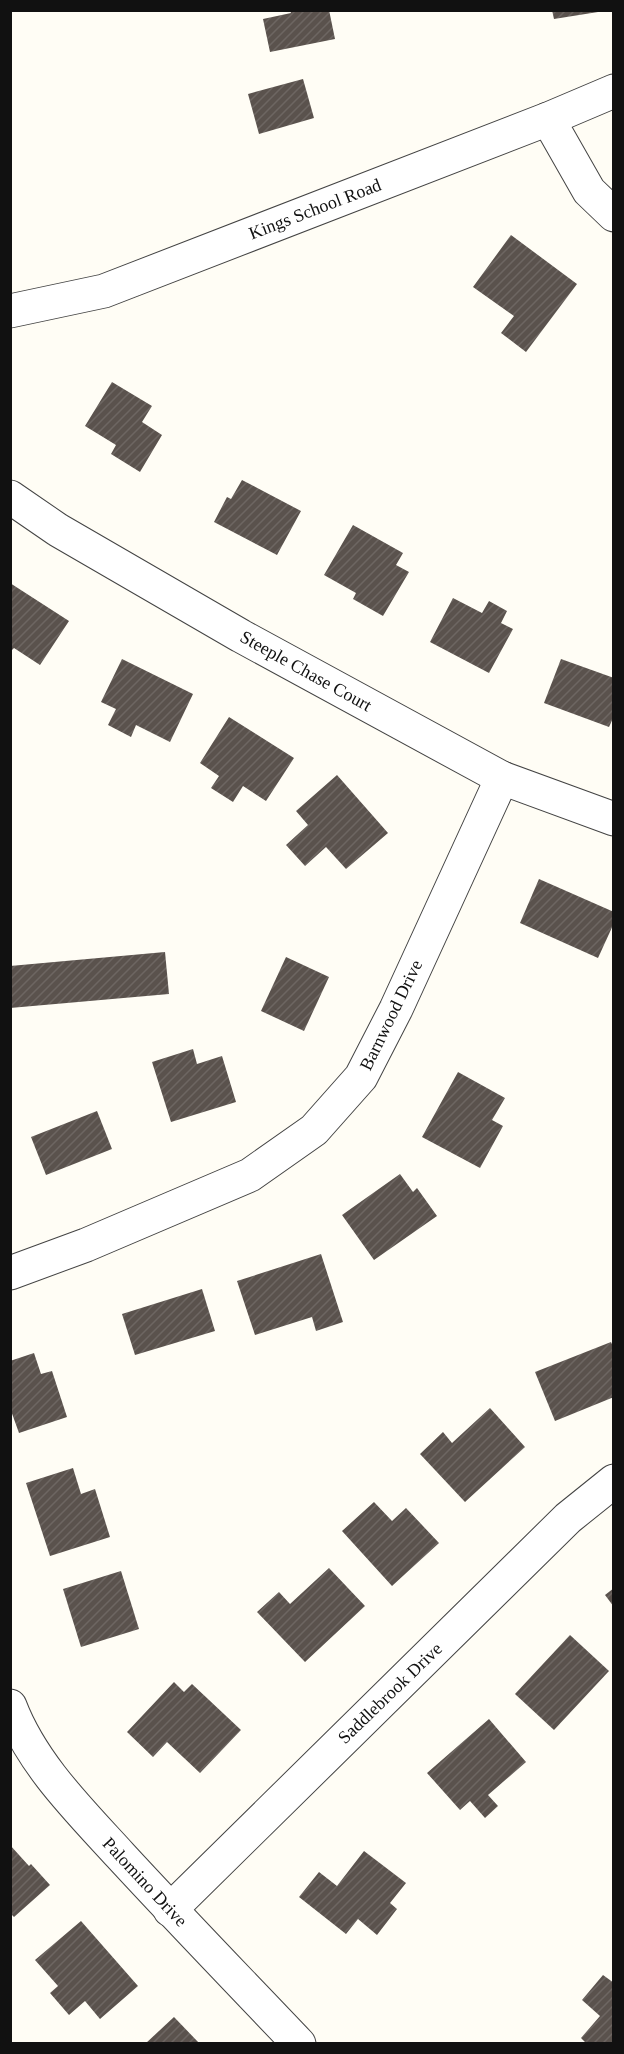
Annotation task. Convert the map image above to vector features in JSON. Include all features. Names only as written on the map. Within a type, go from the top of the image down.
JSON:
[{"type":"street","name":"Kings School Road","points":[[10,311],[104,291],[548,119],[614,91]]},
{"type":"street","points":[[548,119],[589,191],[614,214]]},
{"type":"street","name":"Steeple Chase Court","points":[[10,497],[58,530],[241,636],[502,778],[614,819]]},
{"type":"street","name":"Barnwood Drive","points":[[10,1274],[86,1245],[250,1175],[314,1130],[361,1077],[502,778]]},
{"type":"street","name":"Saddlebrook Drive","points":[[170,1910],[568,1518],[614,1481]]},
{"type":"street","name":"Palomino Drive","points":[[10,1706],[55,1785],[170,1910],[300,2043]]},
{"type":"building","points":[[290,10],[329,10],[335,39],[270,52],[263,19],[291,13]]},
{"type":"building","points":[[552,10],[598,10],[598,12],[554,19]]},
{"type":"building","points":[[303,79],[314,118],[259,134],[248,94]]},
{"type":"building","points":[[511,235],[577,284],[526,352],[501,333],[514,316],[473,287]]},
{"type":"building","points":[[112,382],[152,406],[142,422],[162,435],[140,472],[111,454],[116,445],[85,426]]},
{"type":"building","points":[[242,480],[301,511],[277,555],[214,522],[227,497],[231,499]]},
{"type":"building","points":[[353,525],[403,553],[396,565],[409,572],[383,616],[353,599],[356,593],[324,575]]},
{"type":"building","points":[[10,583],[69,621],[40,665],[14,648],[10,652]]},
{"type":"building","points":[[453,598],[482,613],[489,601],[507,611],[501,623],[513,629],[489,673],[430,642]]},
{"type":"building","points":[[122,659],[193,694],[170,742],[136,725],[131,737],[108,725],[116,709],[101,702]]},
{"type":"building","points":[[561,659],[614,678],[614,716],[609,727],[544,703]]},
{"type":"building","points":[[229,717],[294,758],[266,801],[243,786],[233,802],[211,788],[219,776],[200,763]]},
{"type":"building","points":[[337,775],[388,833],[346,869],[326,847],[305,866],[286,845],[308,825],[296,811]]},
{"type":"building","points":[[539,879],[614,912],[614,923],[598,958],[520,923]]},
{"type":"building","points":[[165,952],[169,994],[10,1008],[10,966]]},
{"type":"building","points":[[286,957],[329,977],[304,1031],[261,1011]]},
{"type":"building","points":[[193,1049],[197,1064],[222,1056],[236,1102],[171,1122],[152,1062]]},
{"type":"building","points":[[458,1072],[505,1098],[492,1120],[503,1126],[480,1168],[422,1137]]},
{"type":"building","points":[[97,1111],[112,1149],[46,1175],[31,1137]]},
{"type":"building","points":[[400,1174],[413,1192],[417,1188],[437,1216],[374,1260],[342,1215]]},
{"type":"building","points":[[321,1254],[343,1322],[316,1331],[312,1317],[255,1335],[237,1281]]},
{"type":"building","points":[[202,1289],[215,1331],[135,1355],[122,1314]]},
{"type":"building","points":[[611,1342],[614,1349],[614,1397],[555,1421],[535,1372]]},
{"type":"building","points":[[34,1353],[41,1374],[52,1371],[67,1417],[19,1433],[10,1408],[10,1361]]},
{"type":"building","points":[[490,1408],[525,1447],[465,1502],[420,1454],[443,1432],[452,1443]]},
{"type":"building","points":[[73,1468],[81,1494],[95,1489],[110,1537],[50,1556],[26,1483]]},
{"type":"building","points":[[374,1502],[392,1521],[406,1508],[439,1543],[392,1586],[342,1531]]},
{"type":"building","points":[[329,1568],[365,1606],[305,1662],[257,1612],[279,1592],[290,1604]]},
{"type":"building","points":[[121,1571],[139,1629],[81,1647],[63,1589]]},
{"type":"building","points":[[614,1588],[614,1607],[605,1595]]},
{"type":"building","points":[[570,1635],[609,1671],[554,1730],[515,1694]]},
{"type":"building","points":[[174,1682],[184,1692],[192,1684],[241,1730],[200,1773],[167,1742],[153,1757],[127,1732]]},
{"type":"building","points":[[489,1719],[526,1762],[488,1795],[498,1806],[485,1818],[470,1801],[460,1810],[427,1773]]},
{"type":"building","points":[[10,1845],[50,1885],[14,1917],[10,1913]]},
{"type":"building","points":[[364,1851],[406,1883],[390,1903],[397,1909],[377,1935],[358,1919],[346,1934],[299,1897],[319,1872],[337,1886]]},
{"type":"building","points":[[81,1921],[138,1986],[100,2019],[85,2001],[69,2015],[50,1993],[58,1986],[35,1960]]},
{"type":"building","points":[[603,1975],[614,1983],[614,2044],[587,2044],[581,2038],[600,2016],[582,2000]]},
{"type":"building","points":[[174,2017],[200,2044],[145,2044]]}]
